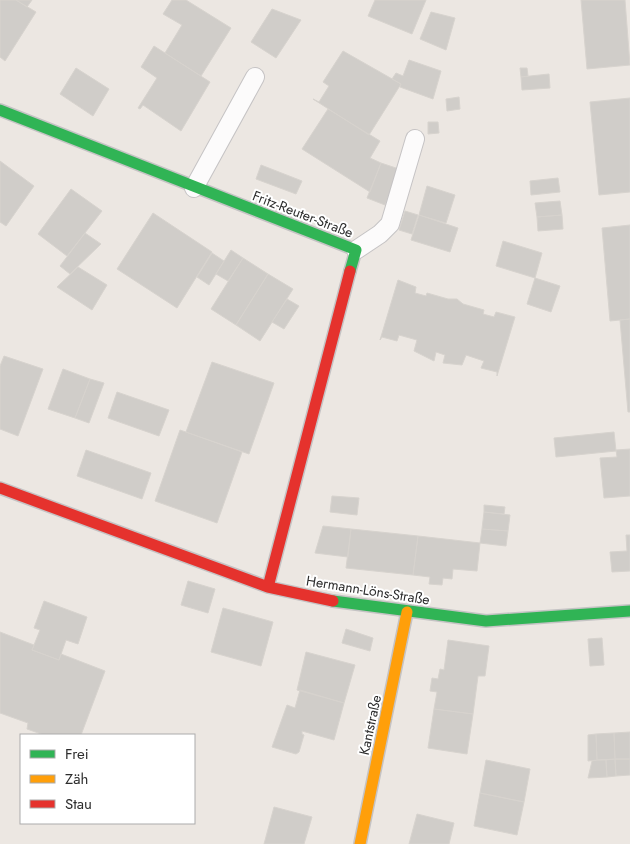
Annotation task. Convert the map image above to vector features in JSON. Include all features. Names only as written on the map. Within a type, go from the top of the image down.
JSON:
[{"type":"street","name":"Fritz-Reuter-Straße","points":[[0,110],[194,188],[356,250],[268,587]]},
{"type":"street","name":"Hermann-Löns-Straße","points":[[0,488],[268,587],[330,602],[486,621],[630,611]]},
{"type":"street","name":"Kantstraße","points":[[360,844],[408,612]]},
{"type":"lane","points":[[194,188],[255,77]]},
{"type":"lane","points":[[356,250],[380,234],[390,224],[415,139]]},
{"type":"building","points":[[0,0],[16,0],[36,12],[5,61],[0,57]]},
{"type":"building","points":[[16,0],[32,0],[27,7]]},
{"type":"building","points":[[172,0],[186,0],[231,28],[201,76],[165,53],[182,25],[163,14]]},
{"type":"building","points":[[375,0],[426,0],[412,34],[368,16]]},
{"type":"building","points":[[581,0],[625,0],[630,65],[587,69]]},
{"type":"building","points":[[272,9],[301,20],[276,58],[251,42]]},
{"type":"building","points":[[431,12],[455,18],[446,50],[420,39]]},
{"type":"building","points":[[154,46],[210,82],[181,131],[143,105],[140,109],[138,108],[157,78],[141,67]]},
{"type":"building","points":[[343,51],[401,84],[369,135],[313,99],[319,102],[329,86],[323,82]]},
{"type":"building","points":[[409,60],[441,71],[433,99],[400,87],[401,84],[392,79],[396,73],[403,76]]},
{"type":"building","points":[[76,68],[109,89],[93,116],[60,94]]},
{"type":"building","points":[[520,68],[527,68],[528,76],[521,77]]},
{"type":"building","points":[[549,74],[550,88],[522,90],[521,77]]},
{"type":"building","points":[[459,97],[460,109],[447,111],[446,99]]},
{"type":"building","points":[[630,98],[630,192],[599,195],[590,102]]},
{"type":"building","points":[[328,109],[380,141],[370,158],[381,163],[370,192],[302,149]]},
{"type":"building","points":[[428,122],[438,122],[439,133],[428,134]]},
{"type":"building","points":[[0,161],[34,186],[6,226],[0,222]]},
{"type":"building","points":[[381,163],[399,169],[385,205],[367,198]]},
{"type":"building","points":[[261,165],[302,181],[296,194],[256,179]]},
{"type":"building","points":[[558,178],[560,192],[531,195],[530,181]]},
{"type":"building","points":[[427,186],[455,195],[446,223],[419,215]]},
{"type":"building","points":[[71,189],[102,211],[67,256],[38,234]]},
{"type":"building","points":[[560,201],[562,215],[537,217],[535,203]]},
{"type":"building","points":[[405,211],[418,215],[412,234],[399,230]]},
{"type":"building","points":[[153,213],[212,252],[177,308],[117,269]]},
{"type":"building","points":[[419,215],[458,228],[450,252],[411,240]]},
{"type":"building","points":[[562,215],[563,229],[538,231],[537,217]]},
{"type":"building","points":[[630,225],[630,319],[610,321],[602,228]]},
{"type":"building","points":[[85,233],[101,244],[70,274],[60,266]]},
{"type":"building","points":[[503,241],[542,253],[535,278],[496,266]]},
{"type":"building","points":[[231,250],[243,258],[228,281],[216,274]]},
{"type":"building","points":[[212,253],[224,261],[209,285],[197,277]]},
{"type":"building","points":[[243,258],[268,274],[236,325],[211,309]]},
{"type":"building","points":[[78,267],[107,285],[92,310],[57,287]]},
{"type":"building","points":[[268,274],[293,289],[260,341],[236,325]]},
{"type":"building","points":[[535,278],[560,286],[551,312],[527,304]]},
{"type":"building","points":[[398,280],[416,287],[415,293],[426,296],[427,293],[448,299],[457,299],[463,304],[484,310],[483,314],[494,317],[496,312],[515,317],[497,376],[497,372],[481,368],[484,361],[466,355],[462,365],[443,363],[445,355],[436,352],[434,361],[414,351],[417,340],[399,335],[397,341],[382,337],[380,340]]},
{"type":"building","points":[[287,299],[299,306],[284,329],[272,322]]},
{"type":"building","points":[[630,319],[630,412],[628,412],[620,320]]},
{"type":"building","points":[[4,356],[43,369],[18,436],[0,429],[0,366]]},
{"type":"building","points":[[212,362],[274,383],[249,454],[186,432]]},
{"type":"building","points":[[63,369],[90,379],[75,418],[48,409]]},
{"type":"building","points":[[90,379],[104,383],[89,423],[75,418]]},
{"type":"building","points":[[117,392],[169,410],[159,436],[108,418]]},
{"type":"building","points":[[180,430],[242,452],[217,523],[155,501]]},
{"type":"building","points":[[614,432],[616,451],[556,457],[554,438]]},
{"type":"building","points":[[630,449],[630,496],[604,498],[600,458],[617,457],[616,450]]},
{"type":"building","points":[[86,450],[151,473],[142,499],[77,476]]},
{"type":"building","points":[[332,496],[359,498],[357,515],[330,512]]},
{"type":"building","points":[[484,505],[505,507],[504,514],[484,512]]},
{"type":"building","points":[[484,512],[510,515],[508,531],[482,529]]},
{"type":"building","points":[[323,526],[351,529],[348,557],[315,553]]},
{"type":"building","points":[[351,529],[418,536],[413,575],[346,568]]},
{"type":"building","points":[[482,529],[508,531],[506,546],[480,543]]},
{"type":"building","points":[[626,535],[630,535],[630,571],[612,572],[610,552],[627,551]]},
{"type":"building","points":[[418,536],[480,543],[477,571],[453,569],[452,579],[443,578],[442,585],[429,584],[430,577],[413,575]]},
{"type":"building","points":[[188,581],[215,589],[208,613],[181,605]]},
{"type":"building","points":[[44,601],[87,617],[78,644],[66,640],[59,660],[32,650],[40,630],[34,628]]},
{"type":"building","points":[[223,608],[273,622],[261,666],[211,652]]},
{"type":"building","points":[[346,629],[373,638],[370,651],[342,643]]},
{"type":"building","points":[[0,632],[34,645],[32,650],[59,660],[61,654],[105,671],[81,734],[41,734],[27,729],[28,723],[0,713]]},
{"type":"building","points":[[602,638],[604,665],[590,666],[588,639]]},
{"type":"building","points":[[448,640],[489,646],[485,676],[478,676],[473,714],[434,709],[437,692],[430,691],[432,678],[438,679],[440,669],[444,670]]},
{"type":"building","points":[[306,652],[355,665],[344,703],[297,690]]},
{"type":"building","points":[[300,690],[344,703],[334,740],[302,731],[304,735],[299,752],[296,754],[272,747],[287,705],[295,708]]},
{"type":"building","points":[[434,709],[473,714],[467,754],[428,748]]},
{"type":"building","points":[[630,732],[630,759],[615,759],[614,733]]},
{"type":"building","points":[[614,733],[615,759],[597,760],[596,734]]},
{"type":"building","points":[[596,734],[597,760],[588,761],[588,735]]},
{"type":"building","points":[[615,759],[616,776],[607,777],[606,760]]},
{"type":"building","points":[[615,759],[630,759],[630,775],[616,776]]},
{"type":"building","points":[[486,760],[530,769],[524,802],[480,793]]},
{"type":"building","points":[[606,760],[607,777],[588,778],[592,761]]},
{"type":"building","points":[[480,793],[524,802],[517,835],[474,826]]},
{"type":"building","points":[[274,807],[312,817],[304,844],[264,844]]},
{"type":"building","points":[[417,814],[454,823],[449,844],[409,844]]},
{"type":"traffic: fast","points":[[0,110],[356,250],[350,271]]},
{"type":"traffic: fast","points":[[333,601],[486,621],[630,611]]},
{"type":"traffic: slow","points":[[360,844],[407,612]]},
{"type":"traffic: jam","points":[[268,587],[350,271]]},
{"type":"traffic: jam","points":[[0,488],[268,587],[333,601]]}]
